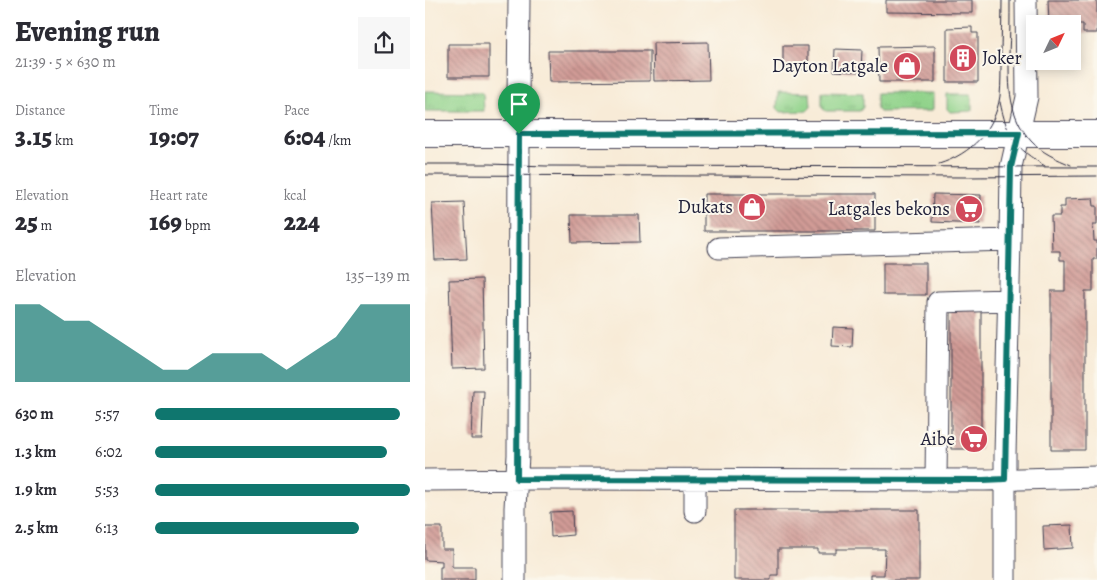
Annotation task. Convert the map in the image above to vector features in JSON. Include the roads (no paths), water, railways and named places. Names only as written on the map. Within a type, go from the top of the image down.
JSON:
[{"type":"main road","points":[[425,134],[1097,134]]},
{"type":"street","points":[[515,580],[519,0]]},
{"type":"street","points":[[1005,580],[1011,167],[1027,97],[1026,0]]},
{"type":"street","points":[[719,248],[1010,240]]},
{"type":"street","points":[[936,480],[939,302],[1009,300]]},
{"type":"street","points":[[425,480],[936,480],[1097,477]]},
{"type":"street","points":[[695,479],[695,510]]},
{"type":"tram line","points":[[939,164],[951,160],[971,147],[980,139],[993,120],[1001,87],[1002,0]]},
{"type":"tram line","points":[[1010,0],[1009,78],[1014,111],[1023,131],[1035,145],[1071,165]]},
{"type":"tram line","points":[[1000,102],[1006,124],[1014,140],[1026,153],[1045,166]]},
{"type":"tram line","points":[[425,164],[1097,167]]},
{"type":"tram line","points":[[425,175],[1097,176]]},
{"type":"place","name":"Joker","points":[[963,58]]},
{"type":"place","name":"Dayton Latgale","points":[[907,66]]},
{"type":"place","name":"Dukats","points":[[752,207]]},
{"type":"place","name":"Latgales bekons","points":[[969,209]]},
{"type":"place","name":"Aibe","points":[[974,439]]}]
